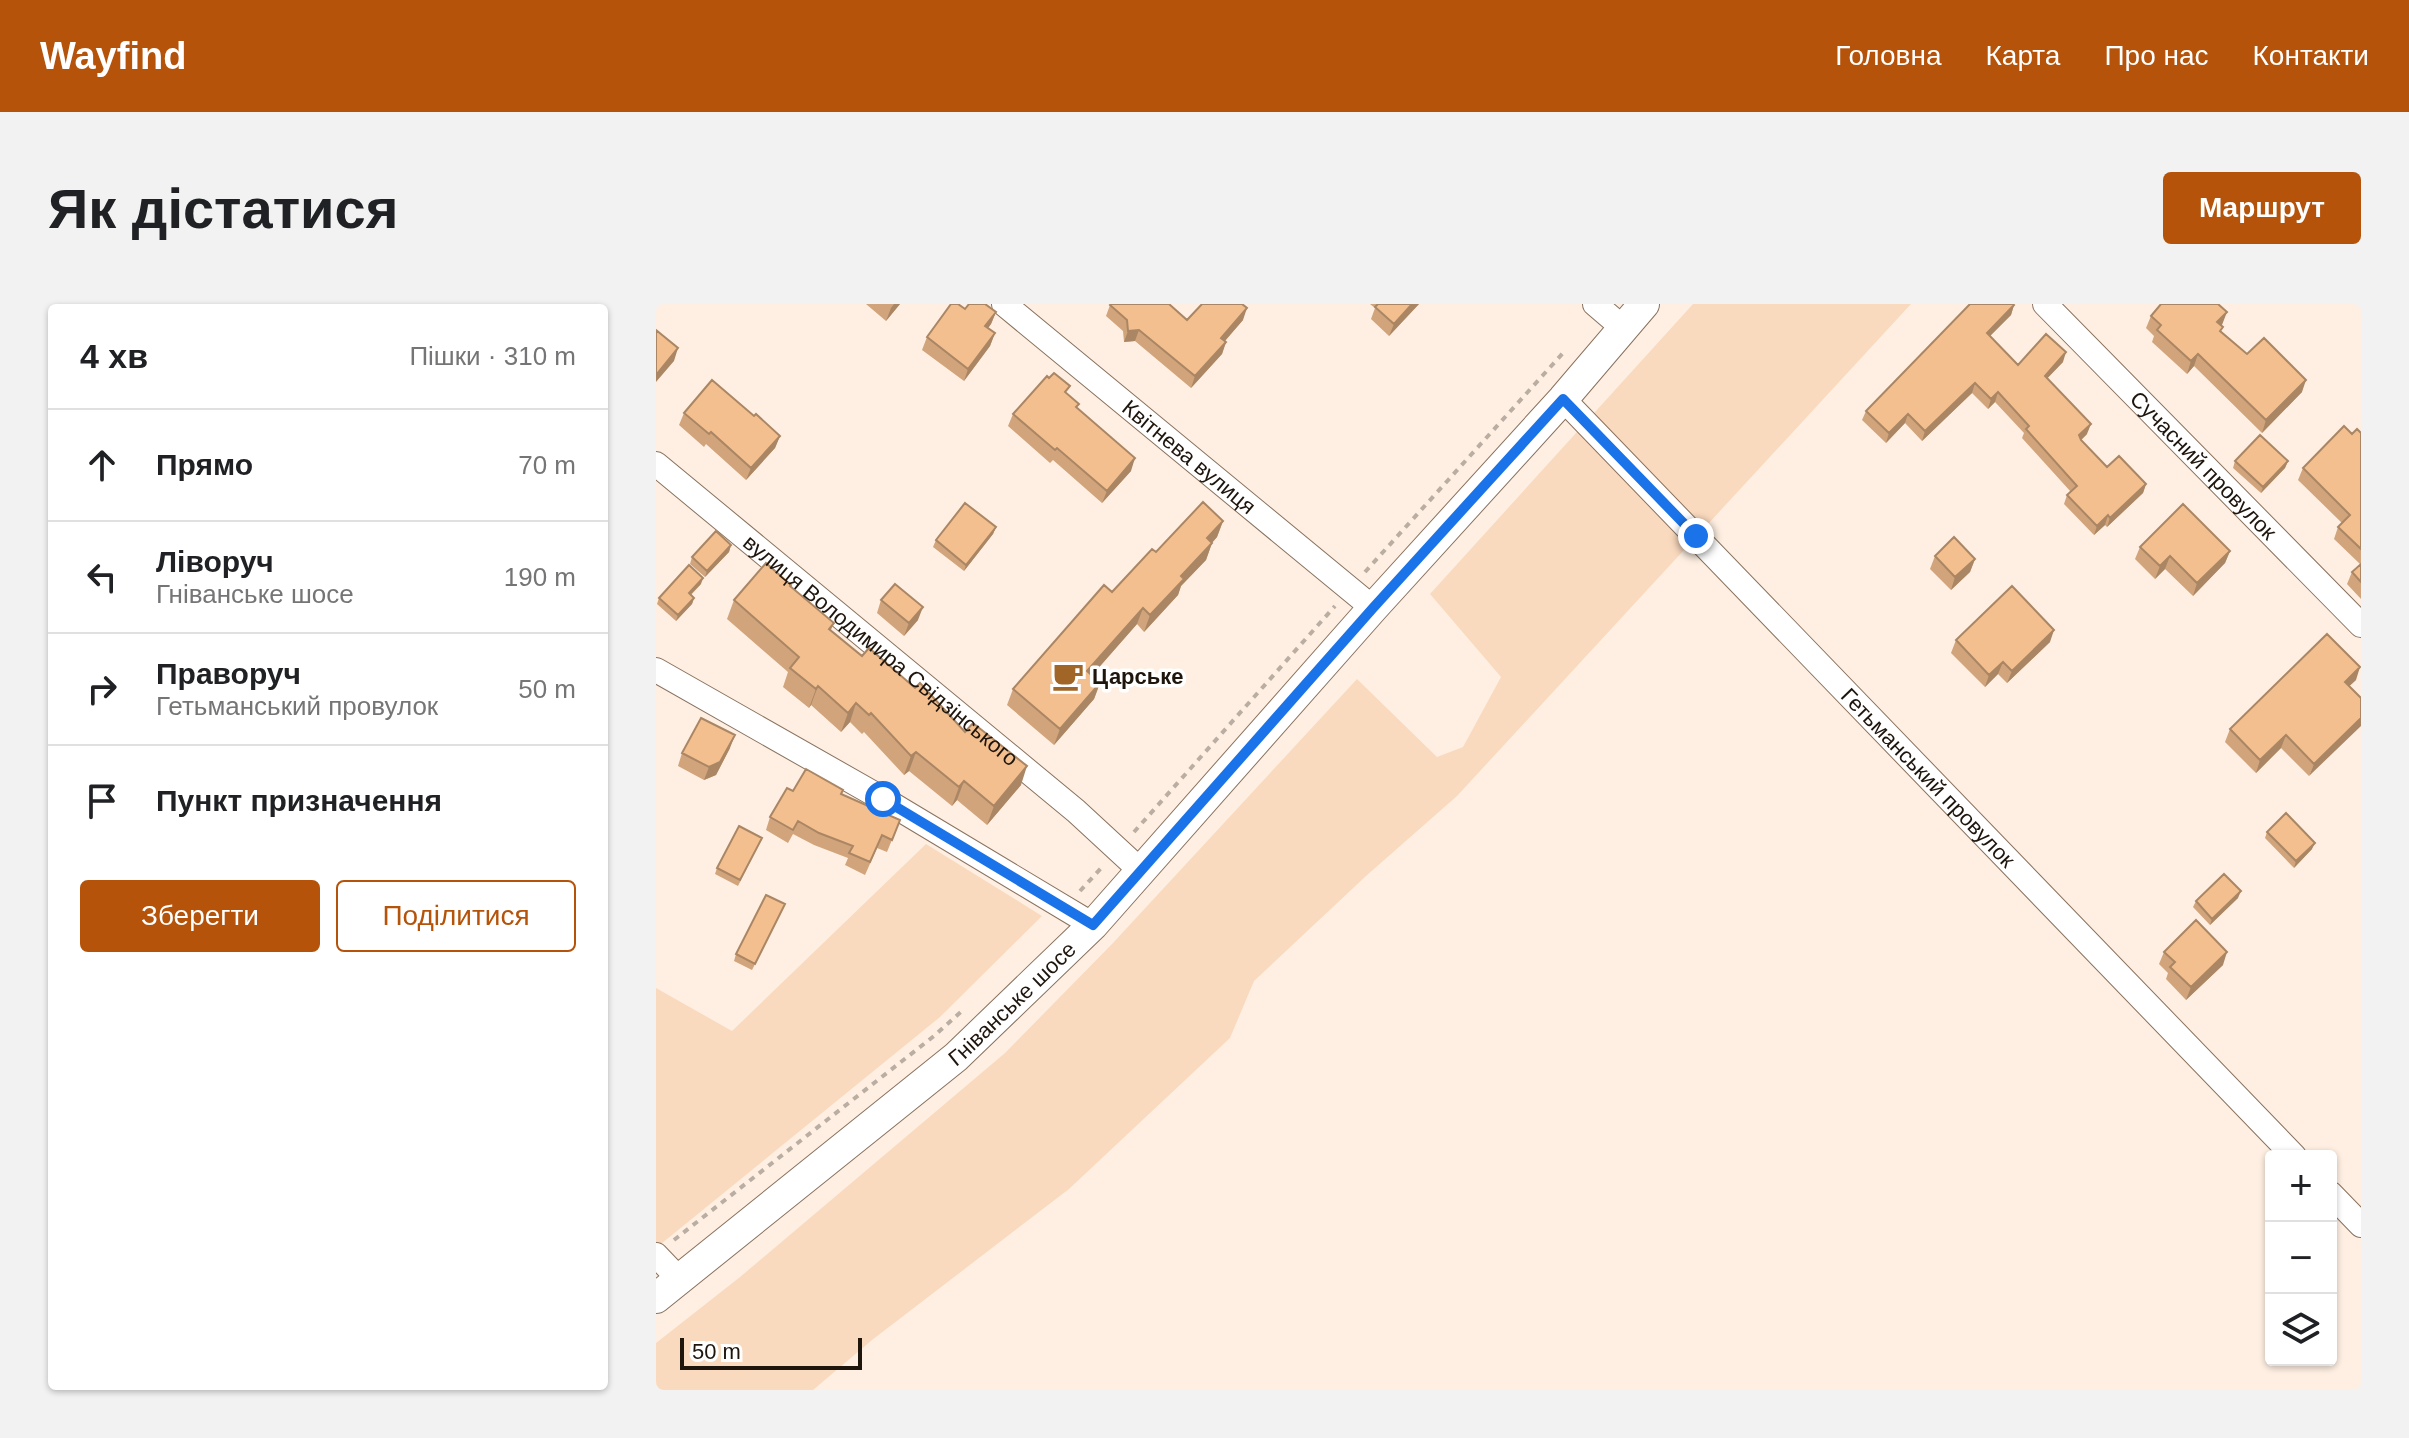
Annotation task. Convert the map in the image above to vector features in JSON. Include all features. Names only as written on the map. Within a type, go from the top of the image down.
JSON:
[{"type":"main road","name":"Гніванське шосе","points":[[667,1288],[956,1057],[1093,925],[1141,871],[1361,599],[1563,399],[1644,304]]},
{"type":"street","name":"Квітнева вулиця","points":[[1004,304],[1361,599]]},
{"type":"street","points":[[1595,304],[1623,328]]},
{"type":"street","name":"Сучасний провулок","points":[[2045,304],[2361,625]]},
{"type":"street","name":"Гетьманський провулок","points":[[1563,399],[2288,1150]]},
{"type":"street","name":"вулиця Володимира Свідзінського","points":[[656,464],[1076,811],[1141,871]]},
{"type":"street","points":[[656,670],[883,799],[1093,925]]},
{"type":"street","points":[[2337,1200],[2361,1225]]},
{"type":"street","points":[[662,1250],[667,1288]]},
{"type":"path","points":[[1065,908],[1118,849],[1361,599],[1571,345]]},
{"type":"path","points":[[662,1250],[934,1036],[967,1006]]},
{"type":"shaded area","points":[[1693,304],[1911,304],[1457,796],[1254,981],[1230,1038],[1069,1189],[872,1340],[813,1390],[656,1390],[656,1343],[740,1277],[1005,1053],[1112,944],[1357,679],[1437,757],[1463,747],[1501,677],[1430,594]]},
{"type":"shaded area","points":[[926,844],[1042,916],[940,1017],[656,1248],[656,988],[732,1031]]},
{"type":"building","points":[[951,304],[965,309],[969,304],[985,304],[996,312],[985,326],[995,333],[968,369],[927,337]]},
{"type":"building","points":[[1111,304],[1169,304],[1187,320],[1202,304],[1242,304],[1247,308],[1221,338],[1226,342],[1195,376],[1139,330],[1128,331],[1127,320]]},
{"type":"building","points":[[1378,304],[1412,304],[1394,324],[1375,307]]},
{"type":"building","points":[[1970,304],[2014,305],[1987,333],[2018,365],[2046,334],[2066,352],[2045,376],[2091,424],[2079,435],[2081,440],[2107,467],[2119,456],[2146,484],[2097,526],[2067,495],[2077,486],[1998,392],[1991,399],[1975,383],[1925,431],[1908,414],[1889,433],[1866,411]]},
{"type":"building","points":[[2161,304],[2218,304],[2227,312],[2217,322],[2223,327],[2220,331],[2247,354],[2264,338],[2306,380],[2266,420],[2198,354],[2191,361],[2157,330],[2161,325],[2151,316]]},
{"type":"building","points":[[656,330],[678,348],[656,375]]},
{"type":"building","points":[[1054,373],[1070,386],[1065,392],[1079,404],[1076,407],[1135,458],[1107,491],[1013,414],[1047,376],[1049,378]]},
{"type":"building","points":[[712,380],[780,436],[751,468],[711,432],[709,434],[684,413]]},
{"type":"building","points":[[2344,426],[2352,434],[2357,429],[2361,433],[2361,549],[2338,527],[2350,515],[2303,468]]},
{"type":"building","points":[[2260,435],[2288,461],[2263,487],[2235,461]]},
{"type":"building","points":[[1203,502],[1223,521],[1207,538],[1212,543],[1150,615],[1143,608],[1087,671],[1100,683],[1060,729],[1013,689],[1104,585],[1112,592],[1152,549],[1156,552]]},
{"type":"building","points":[[965,503],[996,527],[966,565],[936,540]]},
{"type":"building","points":[[2183,504],[2230,551],[2197,583],[2170,556],[2160,566],[2140,547]]},
{"type":"building","points":[[716,531],[731,545],[707,571],[692,557]]},
{"type":"building","points":[[1954,537],[1975,559],[1955,577],[1935,556]]},
{"type":"building","points":[[766,563],[834,623],[829,629],[862,656],[869,648],[915,688],[920,683],[965,732],[973,723],[1027,766],[994,806],[964,781],[959,787],[916,752],[911,756],[871,713],[869,715],[856,703],[848,713],[818,686],[816,689],[790,668],[799,657],[734,600]]},
{"type":"building","points":[[2361,564],[2361,582],[2352,572]]},
{"type":"building","points":[[689,565],[703,578],[689,593],[694,598],[678,615],[659,598]]},
{"type":"building","points":[[895,584],[923,607],[909,623],[881,600]]},
{"type":"building","points":[[2012,586],[2054,630],[2012,671],[2003,662],[1989,675],[1956,640]]},
{"type":"building","points":[[2327,634],[2360,667],[2345,682],[2361,698],[2361,718],[2314,764],[2286,735],[2260,760],[2230,729]]},
{"type":"building","points":[[701,718],[735,735],[720,762],[709,767],[682,753]]},
{"type":"building","points":[[806,769],[843,790],[841,794],[900,820],[892,840],[882,835],[870,862],[849,853],[853,846],[798,821],[793,830],[770,817],[787,788],[793,791]]},
{"type":"building","points":[[2286,813],[2315,843],[2296,861],[2267,832]]},
{"type":"building","points":[[739,826],[762,838],[740,880],[717,868]]},
{"type":"building","points":[[2224,874],[2241,891],[2212,919],[2196,901]]},
{"type":"building","points":[[766,895],[785,904],[755,964],[736,954]]},
{"type":"building","points":[[2196,920],[2227,952],[2191,987],[2170,967],[2175,962],[2164,952]]},
{"type":"place","name":"Царське","points":[[1068,676]]},
{"type":"route","points":[[883,799],[1093,925],[1373,608],[1563,399],[1696,536]]}]
